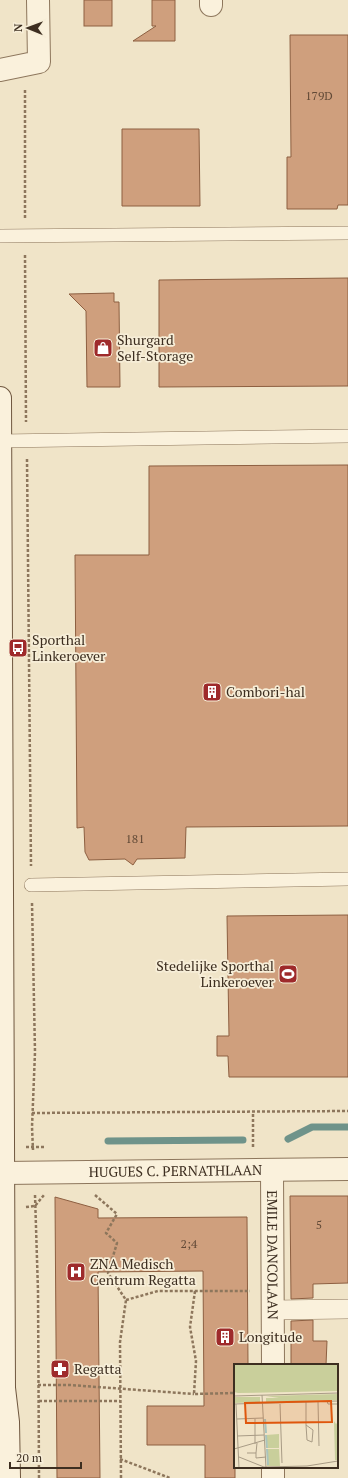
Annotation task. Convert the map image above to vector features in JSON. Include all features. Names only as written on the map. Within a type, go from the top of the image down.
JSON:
[{"type":"main road","points":[[0,70],[39,62],[38,0]]},
{"type":"main road","points":[[0,398],[1,1174],[4,1388],[8,1422],[9,1478]]},
{"type":"main road","name":"HUGUES C. PERNATHLAAN","points":[[1,1174],[34,1172],[348,1169]]},
{"type":"main road","name":"EMILE DANCOLAAN","points":[[262,1170],[273,1300],[273,1364]]},
{"type":"street","points":[[273,1300],[348,1309]]},
{"type":"lane","points":[[0,236],[348,233]]},
{"type":"lane","points":[[0,441],[348,436]]},
{"type":"lane","points":[[32,885],[348,879]]},
{"type":"path","points":[[25,65],[26,441],[34,1052],[32,1113],[38,1291],[39,1478]]},
{"type":"path","points":[[32,1113],[348,1111]]},
{"type":"path","points":[[253,1112],[262,1170]]},
{"type":"path","points":[[90,1191],[117,1214],[106,1232],[117,1243],[108,1273],[126,1300],[120,1342],[121,1478]]},
{"type":"path","points":[[126,1300],[158,1291],[195,1291],[273,1300]]},
{"type":"path","points":[[194,1394],[196,1361],[190,1327],[195,1291]]},
{"type":"path","points":[[38,1385],[70,1385],[194,1394],[234,1393]]},
{"type":"path","points":[[39,1401],[120,1401]]},
{"type":"path","points":[[120,1458],[170,1478]]},
{"type":"building","points":[[84,0],[112,0],[112,26],[84,26]]},
{"type":"building","points":[[152,0],[175,0],[175,41],[133,41],[156,26],[152,26]]},
{"type":"building","points":[[290,35],[348,35],[348,205],[338,205],[337,209],[287,209],[287,157],[291,157]]},
{"type":"building","points":[[122,129],[199,129],[200,206],[122,206]]},
{"type":"building","points":[[348,278],[348,386],[159,387],[159,280]]},
{"type":"building","name":"Shurgard Self-Storage","points":[[114,293],[114,302],[119,302],[120,387],[87,387],[86,311],[69,294]]},
{"type":"building","name":"Combori-hal","points":[[348,465],[348,826],[186,827],[185,858],[137,859],[133,865],[125,859],[89,860],[85,852],[84,827],[77,828],[75,555],[149,555],[149,466]]},
{"type":"building","name":"Stedelijke Sporthal Linkeroever","points":[[348,915],[348,1077],[229,1077],[228,1056],[217,1056],[217,1036],[229,1036],[227,916]]},
{"type":"building","points":[[290,1196],[348,1196],[348,1283],[313,1284],[313,1298],[291,1299]]},
{"type":"building","points":[[55,1197],[98,1209],[98,1218],[247,1217],[248,1364],[234,1364],[235,1478],[205,1478],[205,1445],[147,1445],[147,1406],[204,1406],[203,1271],[98,1272],[100,1478],[57,1478]]},
{"type":"building","points":[[313,1320],[313,1341],[327,1341],[326,1364],[291,1364],[291,1321]]},
{"type":"waterway","points":[[288,1139],[312,1127],[348,1127]]},
{"type":"waterway","points":[[108,1141],[243,1140]]},
{"type":"place","name":"Shurgard Self-Storage","points":[[103,348]]},
{"type":"place","name":"Sporthal Linkeroever","points":[[18,648]]},
{"type":"place","name":"Combori-hal","points":[[212,692]]},
{"type":"place","name":"Stedelijke Sporthal Linkeroever","points":[[288,974]]},
{"type":"place","name":"ZNA Medisch Centrum Regatta","points":[[76,1272]]},
{"type":"place","name":"Longitude","points":[[225,1337]]},
{"type":"place","name":"Regatta","points":[[60,1369]]}]
